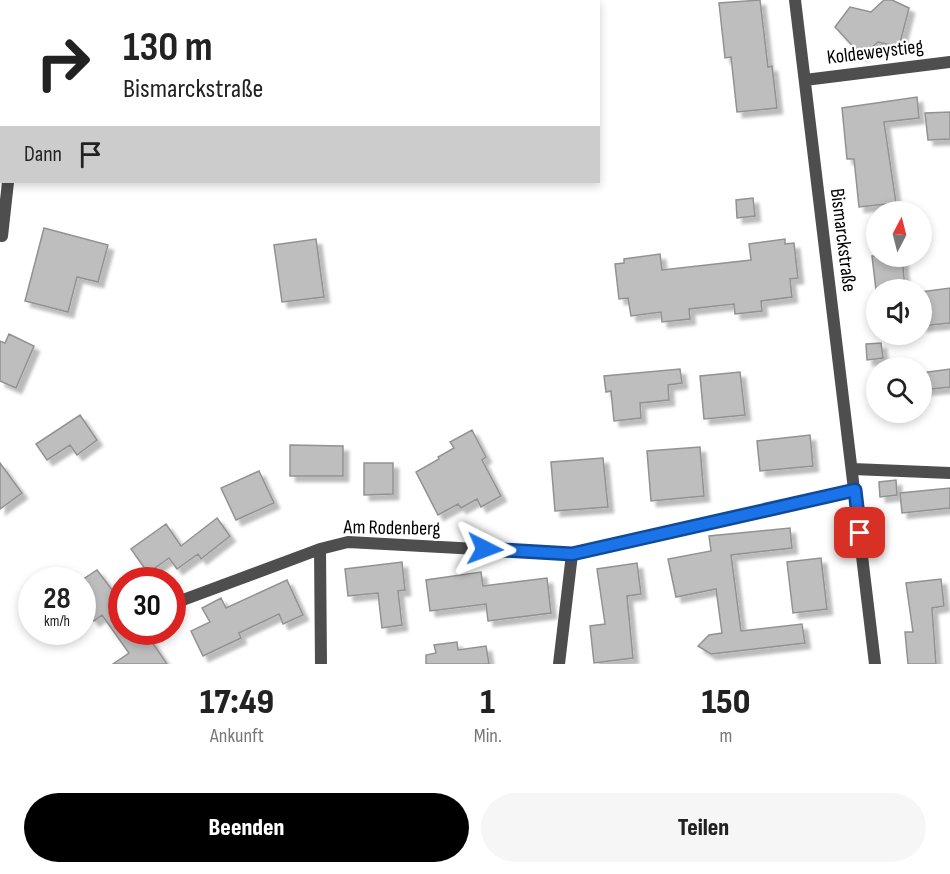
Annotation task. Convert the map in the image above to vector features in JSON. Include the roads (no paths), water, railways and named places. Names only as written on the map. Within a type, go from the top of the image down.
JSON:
[{"type":"street","name":"Bismarckstraße","points":[[795,0],[875,664]]},
{"type":"street","name":"Koldeweystieg","points":[[805,80],[950,62]]},
{"type":"street","points":[[2,236],[8,183]]},
{"type":"street","points":[[853,469],[950,473]]},
{"type":"street","name":"Am Rodenberg","points":[[186,599],[320,549],[348,542],[572,554],[855,490]]},
{"type":"street","name":"Am Rodenberg","points":[[320,549],[321,664]]},
{"type":"street","points":[[559,664],[572,554]]}]
